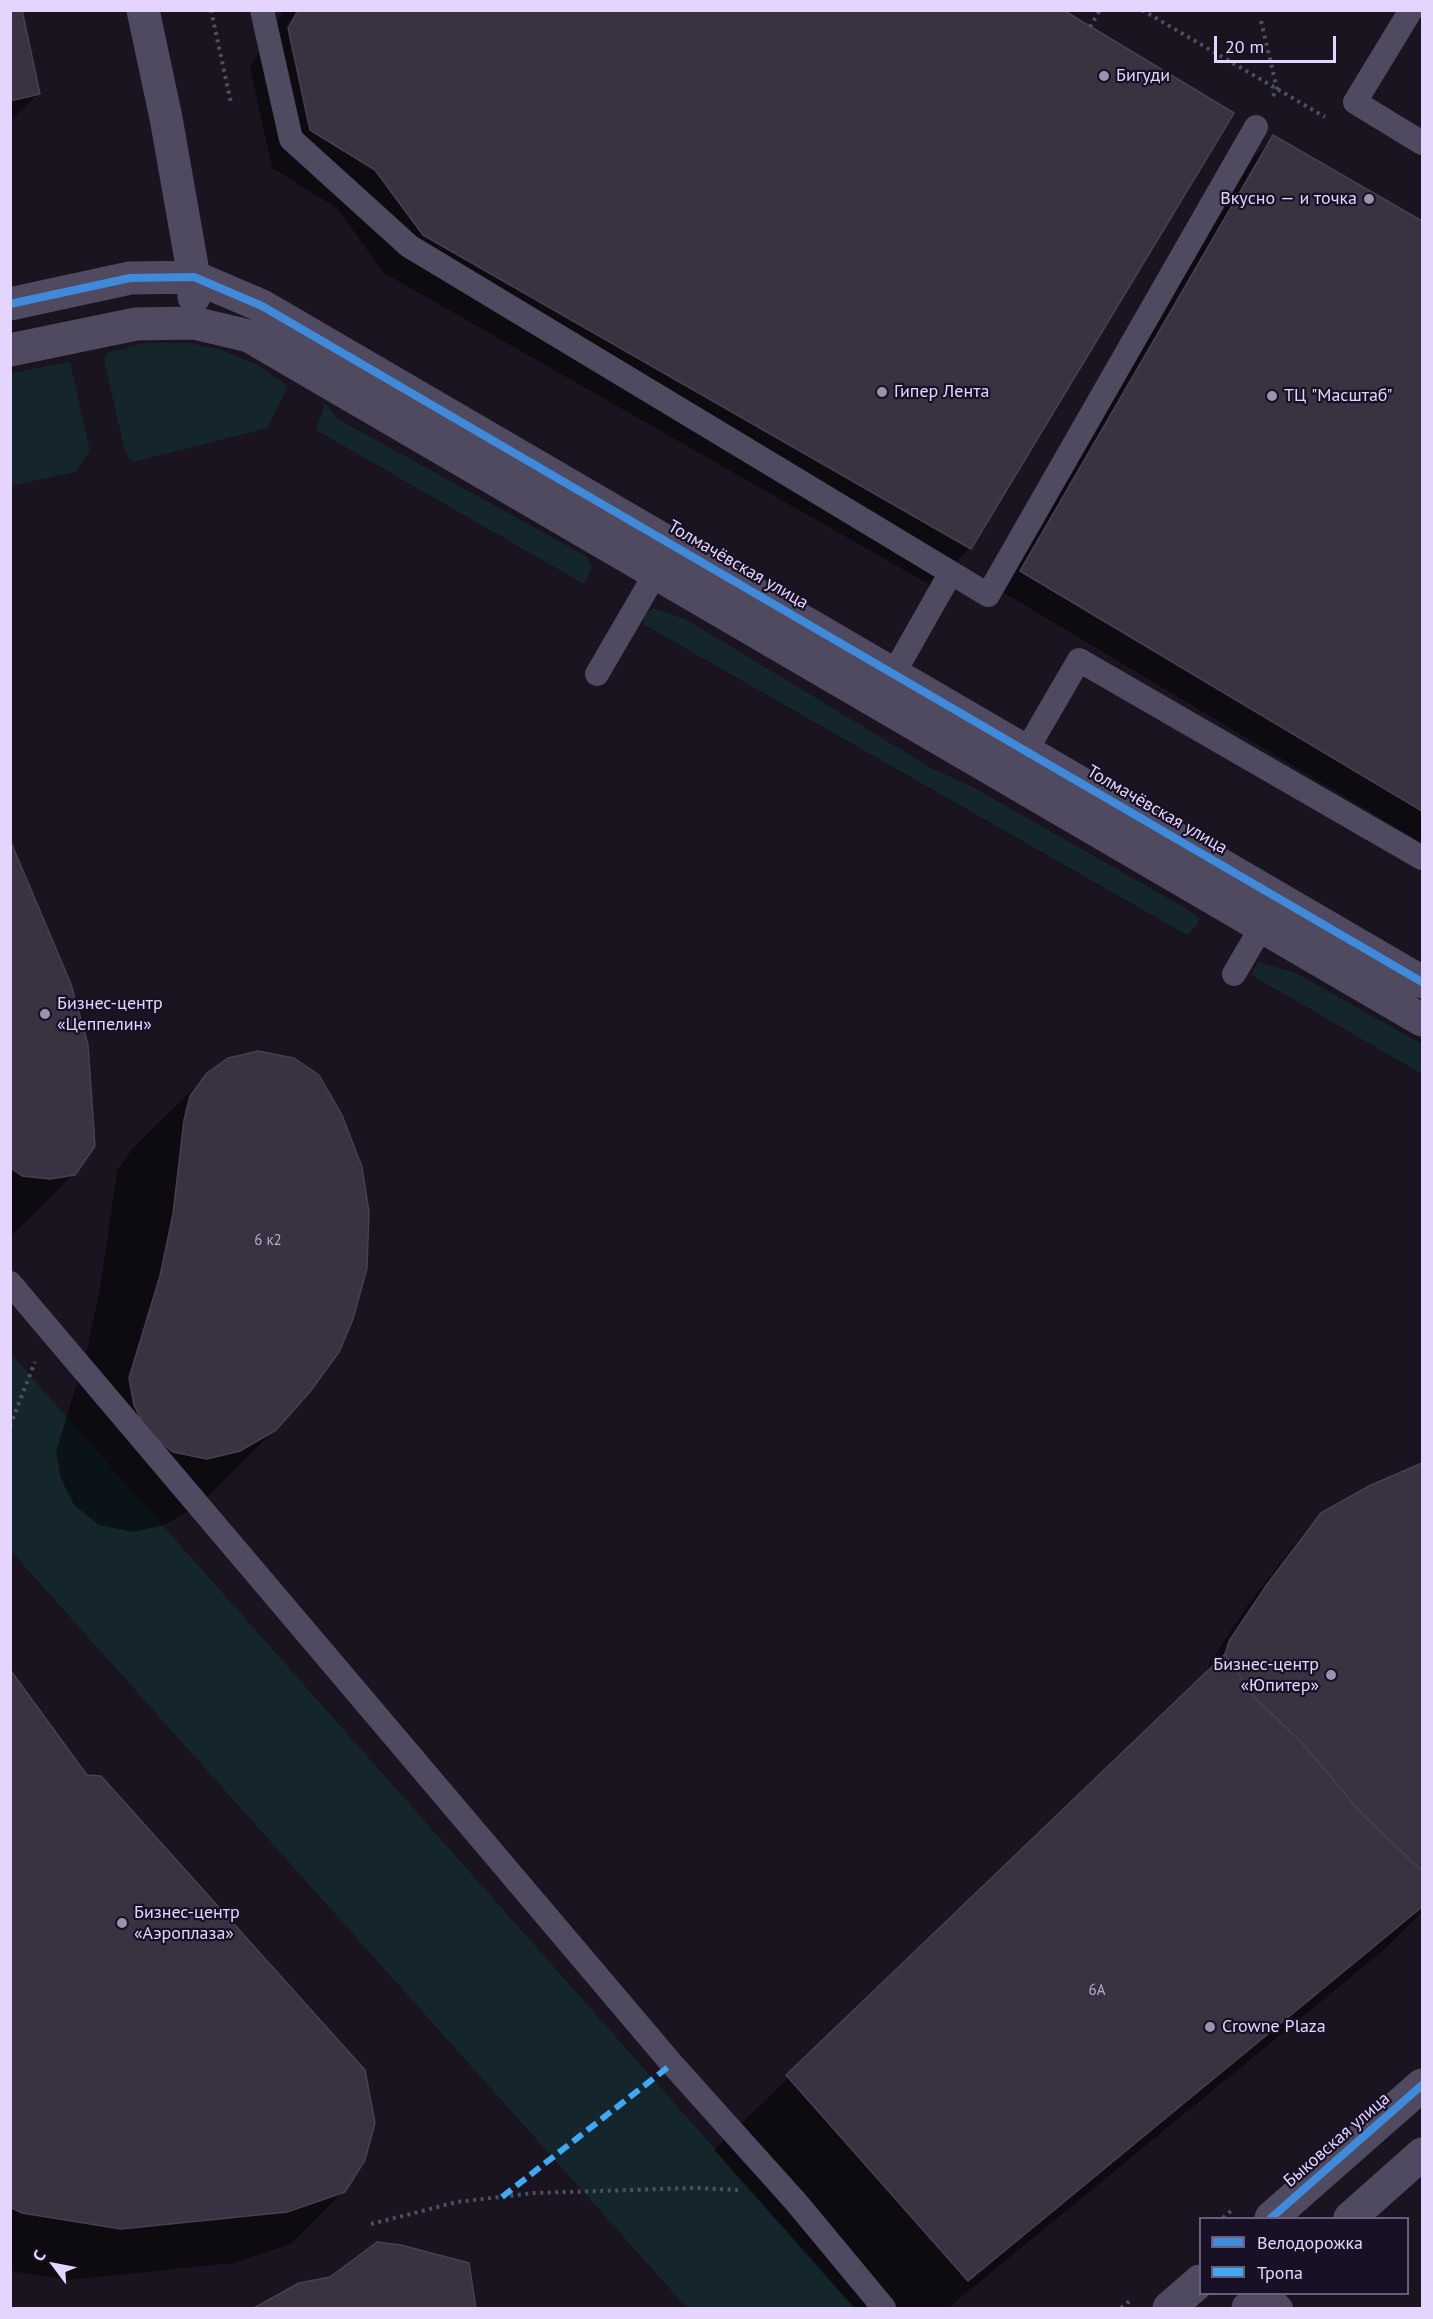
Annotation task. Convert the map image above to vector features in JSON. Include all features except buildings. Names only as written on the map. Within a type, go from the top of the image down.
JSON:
[{"type":"street","points":[[143,10],[166,118],[194,277],[194,323]]},
{"type":"street","name":"Толмачёвская улица","points":[[10,304],[130,278],[194,277],[262,306],[1422,982]]},
{"type":"street","points":[[10,350],[136,324],[194,323],[249,336],[1422,1020]]},
{"type":"street","name":"Быковская улица","points":[[1272,2217],[1422,2085]]},
{"type":"street","points":[[1351,2217],[1422,2154]]},
{"type":"street","points":[[1169,2308],[1199,2282]]},
{"type":"street","points":[[1248,2308],[1265,2295]]},
{"type":"lane","points":[[262,10],[291,139],[409,246],[988,596],[1256,127]]},
{"type":"lane","points":[[1411,10],[1355,102],[1422,143]]},
{"type":"lane","points":[[597,674],[672,544]]},
{"type":"lane","points":[[894,673],[950,574]]},
{"type":"lane","points":[[1026,751],[1079,660],[1422,858]]},
{"type":"lane","points":[[1234,974],[1262,926]]},
{"type":"lane","points":[[10,1283],[672,2064],[787,2192],[884,2308]]},
{"type":"lane","points":[[1267,2295],[1281,2308]]},
{"type":"path","points":[[211,10],[231,104]]},
{"type":"path","points":[[1090,27],[1100,10]]},
{"type":"path","points":[[1142,10],[1335,123]]},
{"type":"path","points":[[1256,127],[1277,89],[1261,21]]},
{"type":"path","points":[[10,1426],[48,1326]]},
{"type":"path","points":[[372,2224],[457,2202],[534,2193],[695,2188],[787,2192]]},
{"type":"shaded area","points":[[145,343],[189,343],[222,350],[258,365],[288,386],[267,428],[133,462],[125,452],[104,360],[108,353]]},
{"type":"shaded area","points":[[70,362],[90,451],[75,472],[11,486],[11,373]]},
{"type":"shaded area","points":[[325,403],[338,419],[586,556],[592,567],[584,584],[316,430]]},
{"type":"shaded area","points":[[653,608],[687,620],[935,770],[969,785],[1187,909],[1200,919],[1196,926],[1187,935],[643,624],[645,614]]},
{"type":"shaded area","points":[[1258,962],[1296,973],[1422,1044],[1422,1074],[1253,976]]},
{"type":"shaded area","points":[[10,1354],[856,2308],[687,2308],[11,1551]]},
{"type":"marked path","points":[[502,2197],[672,2064]]},
{"type":"cycle path","points":[[10,304],[130,278],[194,277],[262,306],[1422,982]]},
{"type":"cycle path","points":[[1272,2217],[1422,2085]]},
{"type":"place","name":"Бигуди","points":[[1104,76]]},
{"type":"place","name":"Вкусно — и точка","points":[[1369,199]]},
{"type":"place","name":"Гипер Лента","points":[[882,392]]},
{"type":"place","name":"ТЦ \"Масштаб\"","points":[[1272,396]]},
{"type":"place","name":"Бизнес-центр «Цеппелин»","points":[[45,1014]]},
{"type":"place","name":"Бизнес-центр «Юпитер»","points":[[1331,1675]]},
{"type":"place","name":"Бизнес-центр «Аэроплаза»","points":[[122,1923]]},
{"type":"place","name":"Crowne Plaza","points":[[1210,2027]]}]
